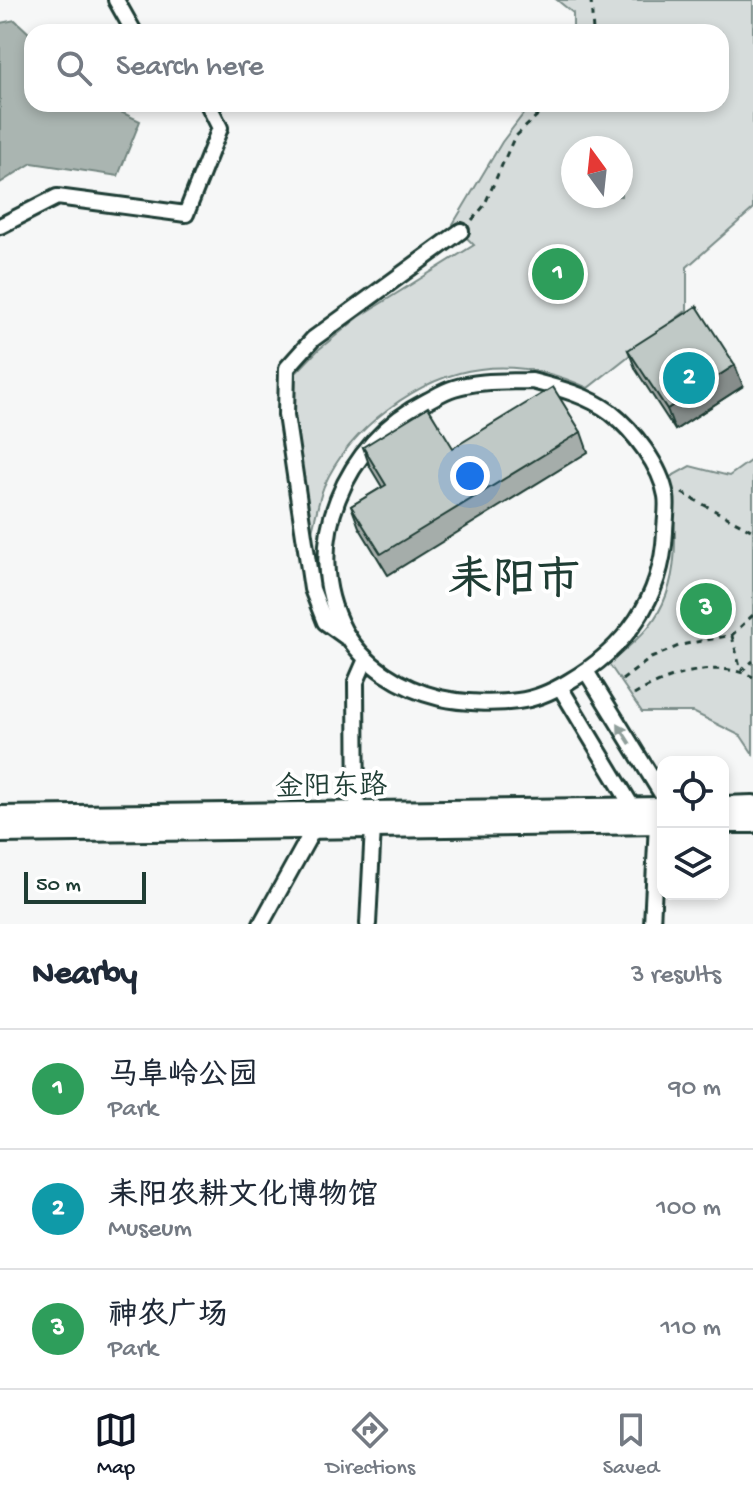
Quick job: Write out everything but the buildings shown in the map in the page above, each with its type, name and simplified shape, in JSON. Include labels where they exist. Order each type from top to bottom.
[{"type":"main road","points":[[729,807],[753,806]]},
{"type":"main road","name":"金阳东路","points":[[0,832],[314,828],[362,822],[633,808],[657,817]]},
{"type":"main road","name":"金阳东路","points":[[0,817],[362,822],[657,818]]},
{"type":"main road","points":[[729,822],[753,822]]},
{"type":"street","points":[[116,0],[130,24]]},
{"type":"street","points":[[0,226],[57,197],[186,214],[220,128],[212,112]]},
{"type":"street","points":[[349,640],[330,596],[327,563],[330,526],[337,496],[353,466],[371,442],[394,420],[452,388],[485,382],[532,381],[562,389],[609,411],[627,428],[652,462],[666,496],[664,545],[653,592],[628,633],[606,657],[560,687],[518,701],[455,701],[421,694],[390,677],[325,622],[312,589],[286,415],[287,368],[313,339],[461,231]]},
{"type":"street","points":[[366,659],[356,682],[368,924]]},
{"type":"street","points":[[586,671],[657,786]]},
{"type":"street","points":[[560,687],[633,808]]},
{"type":"street","points":[[261,924],[314,828]]},
{"type":"street","points":[[652,924],[660,828]]},
{"type":"path","points":[[591,0],[592,24]]},
{"type":"path","points":[[461,231],[484,206],[514,138],[541,112]]},
{"type":"path","points":[[662,484],[753,531]]},
{"type":"path","points":[[622,680],[651,658],[681,645],[732,635],[753,615]]},
{"type":"path","points":[[732,635],[741,671]]},
{"type":"path","points":[[741,671],[753,661]]},
{"type":"path","points":[[634,695],[656,681],[690,672],[727,669],[753,677]]},
{"type":"shaded area","points":[[557,0],[753,0],[753,209],[687,267],[687,310],[588,388],[536,371],[494,368],[457,374],[410,394],[368,426],[335,465],[324,486],[311,534],[290,392],[295,374],[318,350],[359,317],[474,245],[453,224],[502,142],[525,112],[729,112],[729,24],[573,24],[573,13]]},
{"type":"shaded area","points":[[15,20],[24,28],[24,112],[121,112],[140,121],[118,176],[32,163],[0,183],[0,23]]},
{"type":"shaded area","points":[[753,459],[753,754],[741,736],[693,712],[642,712],[609,664],[649,626],[667,592],[672,574],[675,535],[670,477],[690,466],[729,476]]},
{"type":"place","name":"马阜岭公园","points":[[558,274]]},
{"type":"place","name":"耒阳农耕文化博物馆","points":[[689,378]]},
{"type":"place","name":"神农广场","points":[[706,609]]},
{"type":"district","name":"耒阳市","points":[[514,577]]}]
